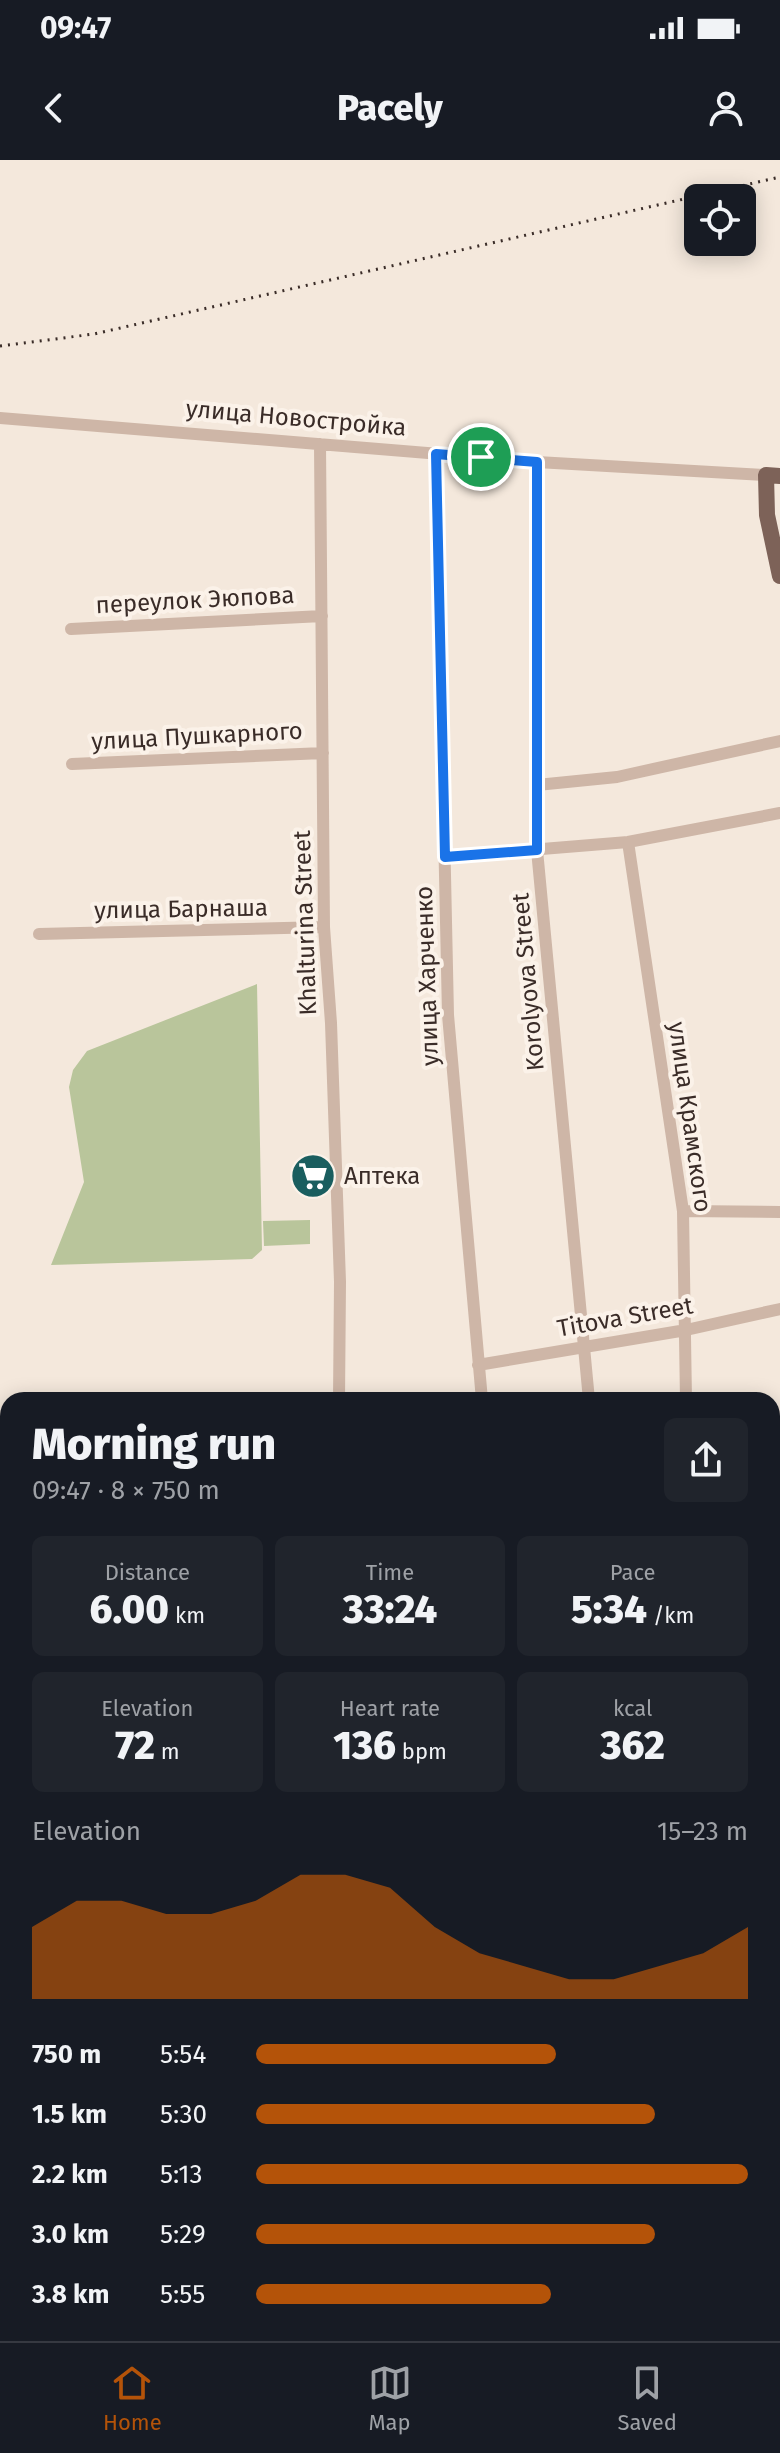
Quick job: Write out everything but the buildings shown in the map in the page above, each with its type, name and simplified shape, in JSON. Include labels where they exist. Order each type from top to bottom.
[{"type":"main road","points":[[773,475],[767,515],[780,576]]},
{"type":"street","name":"улица Новостройка","points":[[0,418],[537,462],[773,475]]},
{"type":"street","name":"Khalturina Street","points":[[320,444],[324,927],[331,1023],[340,1282],[339,1392]]},
{"type":"street","name":"улица Харченко","points":[[436,454],[448,1015],[481,1392]]},
{"type":"street","name":"Korolyova Street","points":[[537,462],[537,850],[588,1392]]},
{"type":"street","name":"переулок Эюпова","points":[[71,629],[322,616]]},
{"type":"street","points":[[537,785],[617,777],[780,741]]},
{"type":"street","name":"улица Пушкарного","points":[[72,764],[323,753]]},
{"type":"street","points":[[445,857],[628,842],[780,813]]},
{"type":"street","name":"улица Крамского","points":[[628,842],[683,1211],[686,1392]]},
{"type":"street","name":"улица Барнаша","points":[[39,934],[324,927]]},
{"type":"street","points":[[683,1211],[780,1212]]},
{"type":"street","name":"Titova Street","points":[[478,1365],[686,1330],[780,1309]]},
{"type":"green space","points":[[257,984],[262,1250],[252,1259],[51,1265],[84,1182],[69,1087],[73,1070],[87,1051]]},
{"type":"green space","points":[[310,1220],[310,1244],[264,1246],[263,1221]]},
{"type":"railway","points":[[0,346],[94,334],[780,177]]},
{"type":"place","name":"Аптека","points":[[313,1176]]},
{"type":"route","points":[[436,454],[481,457],[537,462],[537,850],[445,857],[436,454]]}]
